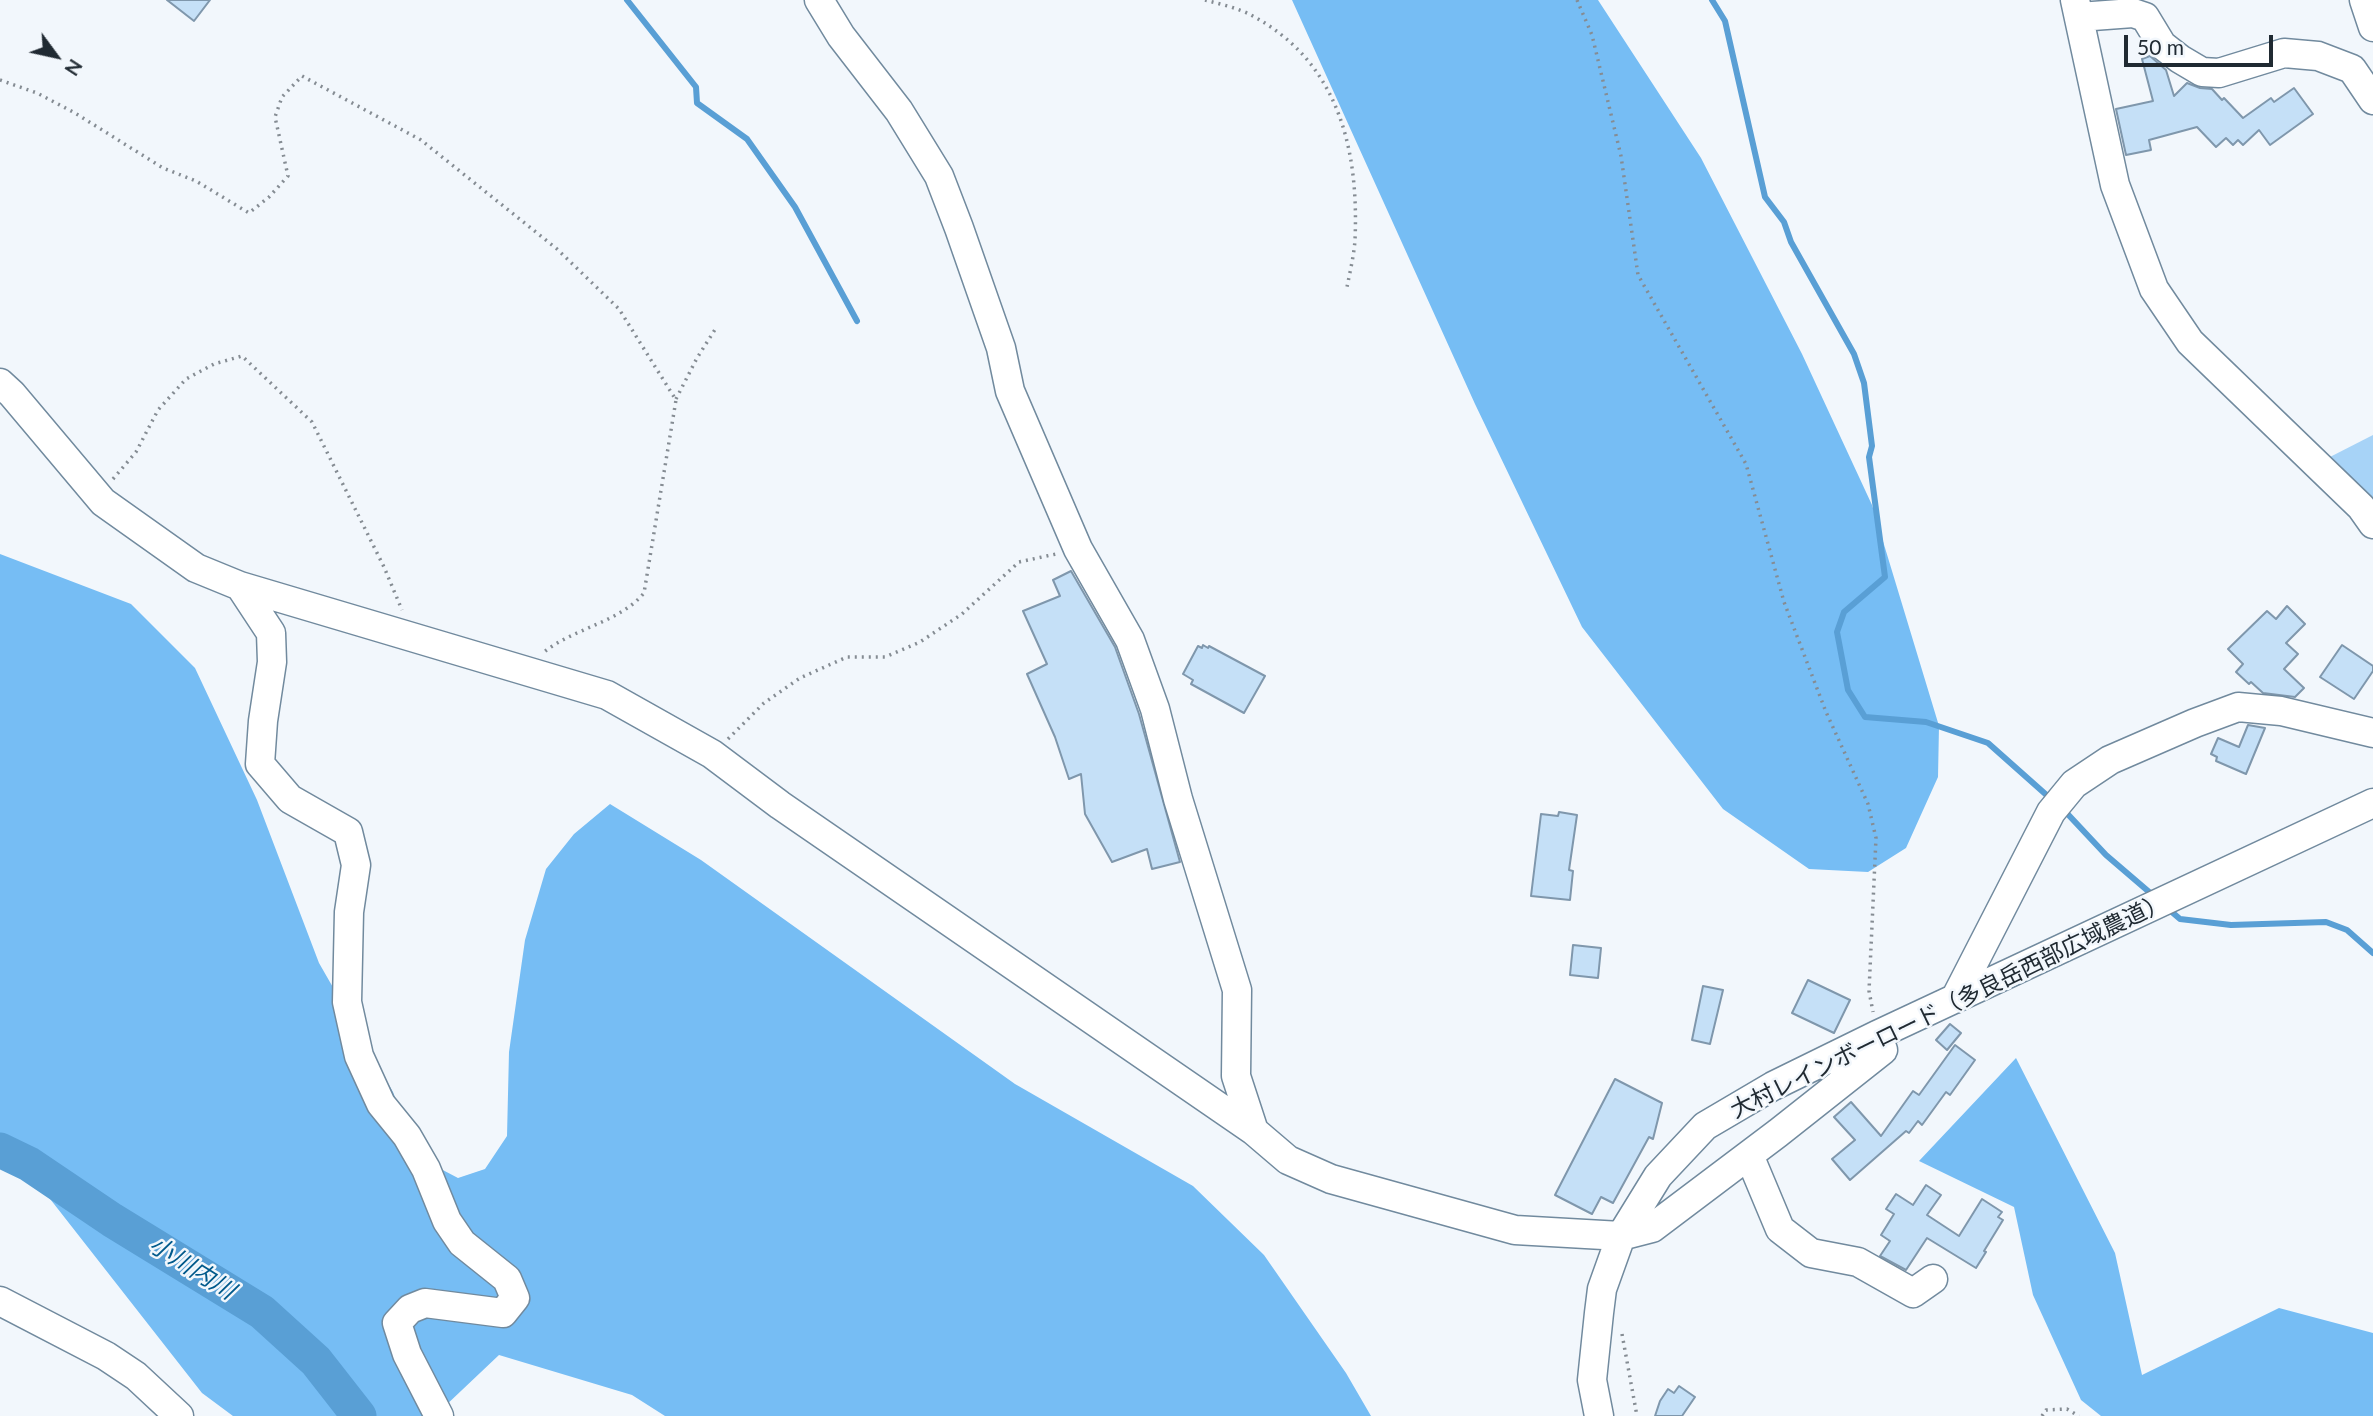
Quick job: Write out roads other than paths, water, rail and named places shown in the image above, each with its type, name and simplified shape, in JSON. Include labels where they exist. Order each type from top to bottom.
[{"type":"street","points":[[819,0],[841,36],[899,111],[939,176],[1001,348],[1010,391],[1078,549],[1130,640],[1155,709],[1178,799],[1237,990],[1236,1076],[1254,1131]]},
{"type":"street","points":[[2364,0],[2373,27]]},
{"type":"street","points":[[2373,100],[2352,68],[2318,56],[2304,53],[2284,54],[2219,73],[2202,72],[2162,45],[2146,17],[2133,13],[2077,8],[2115,185],[2154,289],[2190,342],[2361,507],[2373,524]]},
{"type":"street","points":[[0,383],[99,496],[196,569],[240,586],[607,695],[712,754],[780,805],[1254,1131],[1288,1160],[1331,1179],[1515,1230],[1620,1236],[1652,1228],[1883,1049],[1877,1035]]},
{"type":"street","points":[[240,586],[271,633],[272,662],[260,764],[290,799],[348,832],[356,865],[349,912],[347,1002],[359,1056],[381,1104],[407,1136],[426,1168],[447,1221],[462,1243],[507,1279],[515,1298],[503,1314],[425,1303],[410,1309],[397,1323],[407,1354],[439,1416]]},
{"type":"street","points":[[1955,999],[2051,812],[2074,785],[2110,760],[2238,707],[2280,711],[2373,733]]},
{"type":"street","name":"大村レインボーロード（多良岳西部広域農道）","points":[[1599,1416],[1592,1380],[1599,1312],[1602,1289],[1620,1236],[1658,1176],[1705,1126],[1773,1086],[1877,1035],[2373,803]]},
{"type":"street","points":[[1749,1155],[1780,1229],[1811,1253],[1858,1262],[1913,1293],[1933,1279]]},
{"type":"street","points":[[0,1301],[106,1356],[136,1376],[179,1416]]},
{"type":"waterway","points":[[627,0],[696,87],[697,103],[747,139],[795,207],[857,321]]},
{"type":"waterway","points":[[1712,0],[1725,21],[1765,197],[1784,222],[1791,242],[1854,354],[1864,383],[1872,446],[1869,457],[1885,577],[1844,612],[1837,632],[1848,690],[1865,717],[1926,722],[1988,743],[2051,799]]},
{"type":"waterway","points":[[2062,808],[2106,855],[2155,897]]},
{"type":"waterway","points":[[2166,907],[2180,919],[2231,925],[2326,922],[2347,930],[2373,953]]},
{"type":"waterway","name":"小川内川","points":[[0,1150],[29,1164],[112,1220],[262,1312],[316,1361],[359,1416]]}]
